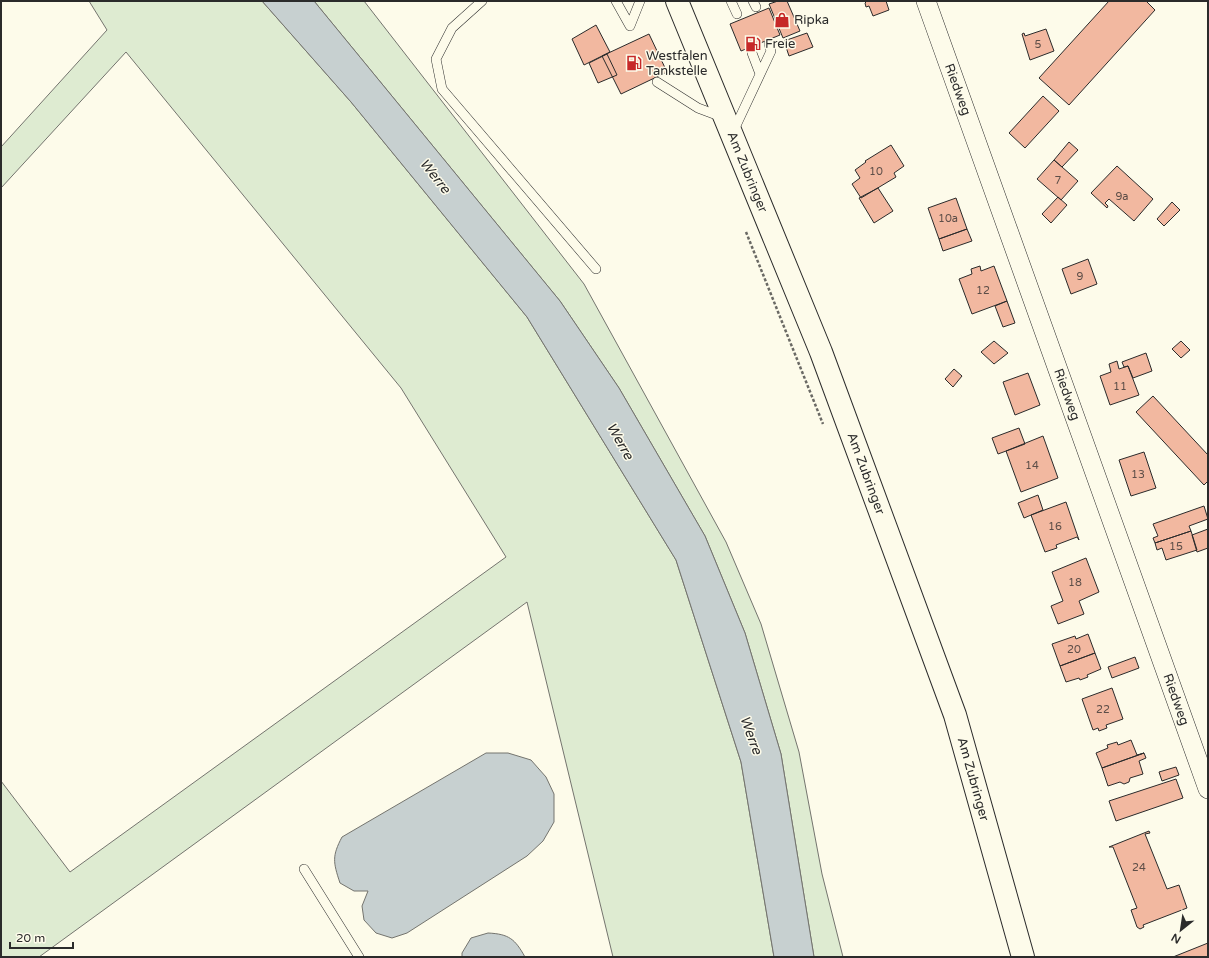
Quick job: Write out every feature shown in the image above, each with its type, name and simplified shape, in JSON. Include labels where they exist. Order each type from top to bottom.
[{"type":"main road","name":"Am Zubringer","points":[[676,1],[821,352],[955,714],[1023,957]]},
{"type":"street","name":"Riedweg","points":[[926,1],[1208,788]]},
{"type":"lane","points":[[482,1],[452,28],[436,59],[442,89],[596,269]]},
{"type":"lane","points":[[616,1],[630,26],[640,1]]},
{"type":"lane","points":[[731,1],[737,14]]},
{"type":"lane","points":[[656,82],[728,126],[760,74],[771,51],[769,44]]},
{"type":"lane","points":[[752,54],[760,74]]},
{"type":"lane","points":[[304,869],[359,957]]},
{"type":"path","points":[[744,226],[823,426]]},
{"type":"green space","points":[[89,1],[262,1],[351,102],[527,317],[676,560],[741,762],[774,957],[613,957],[527,602],[39,957],[1,957],[1,781],[70,872],[506,557],[401,388],[126,52],[1,188],[1,147],[107,30]]},
{"type":"green space","points":[[314,1],[364,1],[584,284],[726,542],[761,624],[799,752],[822,874],[843,957],[814,957],[781,754],[745,633],[705,536],[619,388],[560,301]]},
{"type":"water","name":"Werre","points":[[262,1],[314,1],[560,301],[619,388],[705,536],[745,633],[781,754],[814,957],[774,957],[741,762],[676,560],[527,317],[351,102]]},
{"type":"water","points":[[486,753],[508,753],[531,760],[546,777],[554,794],[554,822],[543,841],[527,856],[407,933],[392,938],[376,933],[364,920],[362,906],[368,891],[354,891],[340,883],[336,870],[335,854],[342,837]]},
{"type":"water","points":[[488,933],[506,936],[511,939],[518,946],[525,957],[462,957],[462,953],[471,938]]},
{"type":"building","points":[[778,1],[787,1],[800,31],[783,38],[769,4]]},
{"type":"building","points":[[867,1],[886,1],[889,10],[873,16],[869,6],[866,7],[865,3]]},
{"type":"building","points":[[1109,1],[1146,1],[1155,10],[1069,105],[1039,78]]},
{"type":"building","points":[[769,8],[780,35],[741,51],[730,24]]},
{"type":"building","points":[[596,25],[610,52],[584,65],[572,39]]},
{"type":"building","points":[[1046,29],[1054,51],[1030,60],[1022,34],[1024,33],[1025,36]]},
{"type":"building","points":[[807,33],[813,47],[789,56],[784,41]]},
{"type":"building","points":[[649,34],[667,72],[621,94],[602,56]]},
{"type":"building","points":[[607,54],[617,75],[598,83],[589,63]]},
{"type":"building","points":[[1043,96],[1059,111],[1025,148],[1009,133]]},
{"type":"building","points":[[1069,142],[1078,150],[1062,167],[1054,160]]},
{"type":"building","points":[[891,145],[904,166],[894,173],[896,177],[861,198],[852,184],[860,178],[855,170],[866,162],[865,161]]},
{"type":"building","points":[[1054,160],[1078,181],[1061,200],[1037,179]]},
{"type":"building","points":[[1117,166],[1153,199],[1134,221],[1109,199],[1105,203],[1108,206],[1107,208],[1091,193]]},
{"type":"building","points":[[878,188],[893,211],[874,223],[859,198]]},
{"type":"building","points":[[1058,197],[1067,205],[1051,223],[1042,214]]},
{"type":"building","points":[[956,198],[967,229],[939,239],[928,208]]},
{"type":"building","points":[[1172,202],[1180,210],[1164,226],[1157,219]]},
{"type":"building","points":[[967,229],[972,241],[943,251],[939,239]]},
{"type":"building","points":[[1088,259],[1097,284],[1071,294],[1062,269]]},
{"type":"building","points":[[980,266],[981,271],[994,266],[1007,301],[972,314],[959,279],[972,274],[971,269]]},
{"type":"building","points":[[1007,301],[1015,323],[1003,327],[995,306]]},
{"type":"building","points":[[994,341],[1008,353],[994,364],[981,352]]},
{"type":"building","points":[[1181,341],[1190,350],[1181,358],[1172,349]]},
{"type":"building","points":[[1146,353],[1152,371],[1133,378],[1128,366],[1124,367],[1122,362]]},
{"type":"building","points":[[1117,361],[1119,369],[1128,366],[1139,395],[1110,405],[1100,376],[1111,372],[1109,364]]},
{"type":"building","points":[[954,369],[962,376],[953,387],[945,379]]},
{"type":"building","points":[[1028,373],[1040,405],[1015,415],[1003,382]]},
{"type":"building","points":[[1153,396],[1208,455],[1208,481],[1204,485],[1136,412]]},
{"type":"building","points":[[1019,428],[1025,444],[998,454],[992,438]]},
{"type":"building","points":[[1043,436],[1058,478],[1021,492],[1006,451]]},
{"type":"building","points":[[1144,452],[1156,488],[1131,496],[1119,460]]},
{"type":"building","points":[[1038,495],[1043,510],[1024,518],[1018,503]]},
{"type":"building","points":[[1066,502],[1079,540],[1077,537],[1056,545],[1057,548],[1045,552],[1031,515]]},
{"type":"building","points":[[1204,506],[1208,519],[1189,526],[1191,531],[1155,543],[1153,538],[1158,536],[1153,524]]},
{"type":"building","points":[[1208,529],[1208,548],[1197,552],[1192,535]]},
{"type":"building","points":[[1191,531],[1197,550],[1166,560],[1162,548],[1157,550],[1155,543]]},
{"type":"building","points":[[1086,558],[1099,592],[1079,601],[1084,614],[1058,624],[1051,606],[1063,601],[1052,572]]},
{"type":"building","points":[[1088,634],[1095,653],[1060,666],[1052,644],[1075,636],[1076,639]]},
{"type":"building","points":[[1095,653],[1101,669],[1080,680],[1079,678],[1066,682],[1060,666]]},
{"type":"building","points":[[1135,657],[1139,668],[1112,678],[1108,667]]},
{"type":"building","points":[[1112,688],[1123,719],[1106,725],[1107,728],[1099,731],[1098,728],[1093,730],[1082,699]]},
{"type":"building","points":[[1131,740],[1137,755],[1144,753],[1102,768],[1096,753],[1108,748],[1107,745],[1117,742],[1118,745]]},
{"type":"building","points":[[1144,753],[1146,758],[1139,761],[1143,774],[1130,778],[1129,782],[1124,784],[1120,782],[1108,786],[1102,768]]},
{"type":"building","points":[[1176,767],[1179,775],[1162,781],[1159,772]]},
{"type":"building","points":[[1176,779],[1183,798],[1116,821],[1109,801]]},
{"type":"building","points":[[1149,831],[1150,833],[1145,834],[1167,889],[1179,885],[1187,908],[1143,925],[1144,927],[1140,929],[1137,927],[1131,910],[1137,908],[1113,847],[1109,847]]},
{"type":"building","points":[[1208,943],[1208,957],[1173,957]]},
{"type":"place","name":"Ripka","points":[[782,20]]},
{"type":"place","name":"Freie","points":[[753,44]]},
{"type":"place","name":"Westfalen Tankstelle","points":[[634,63]]}]
